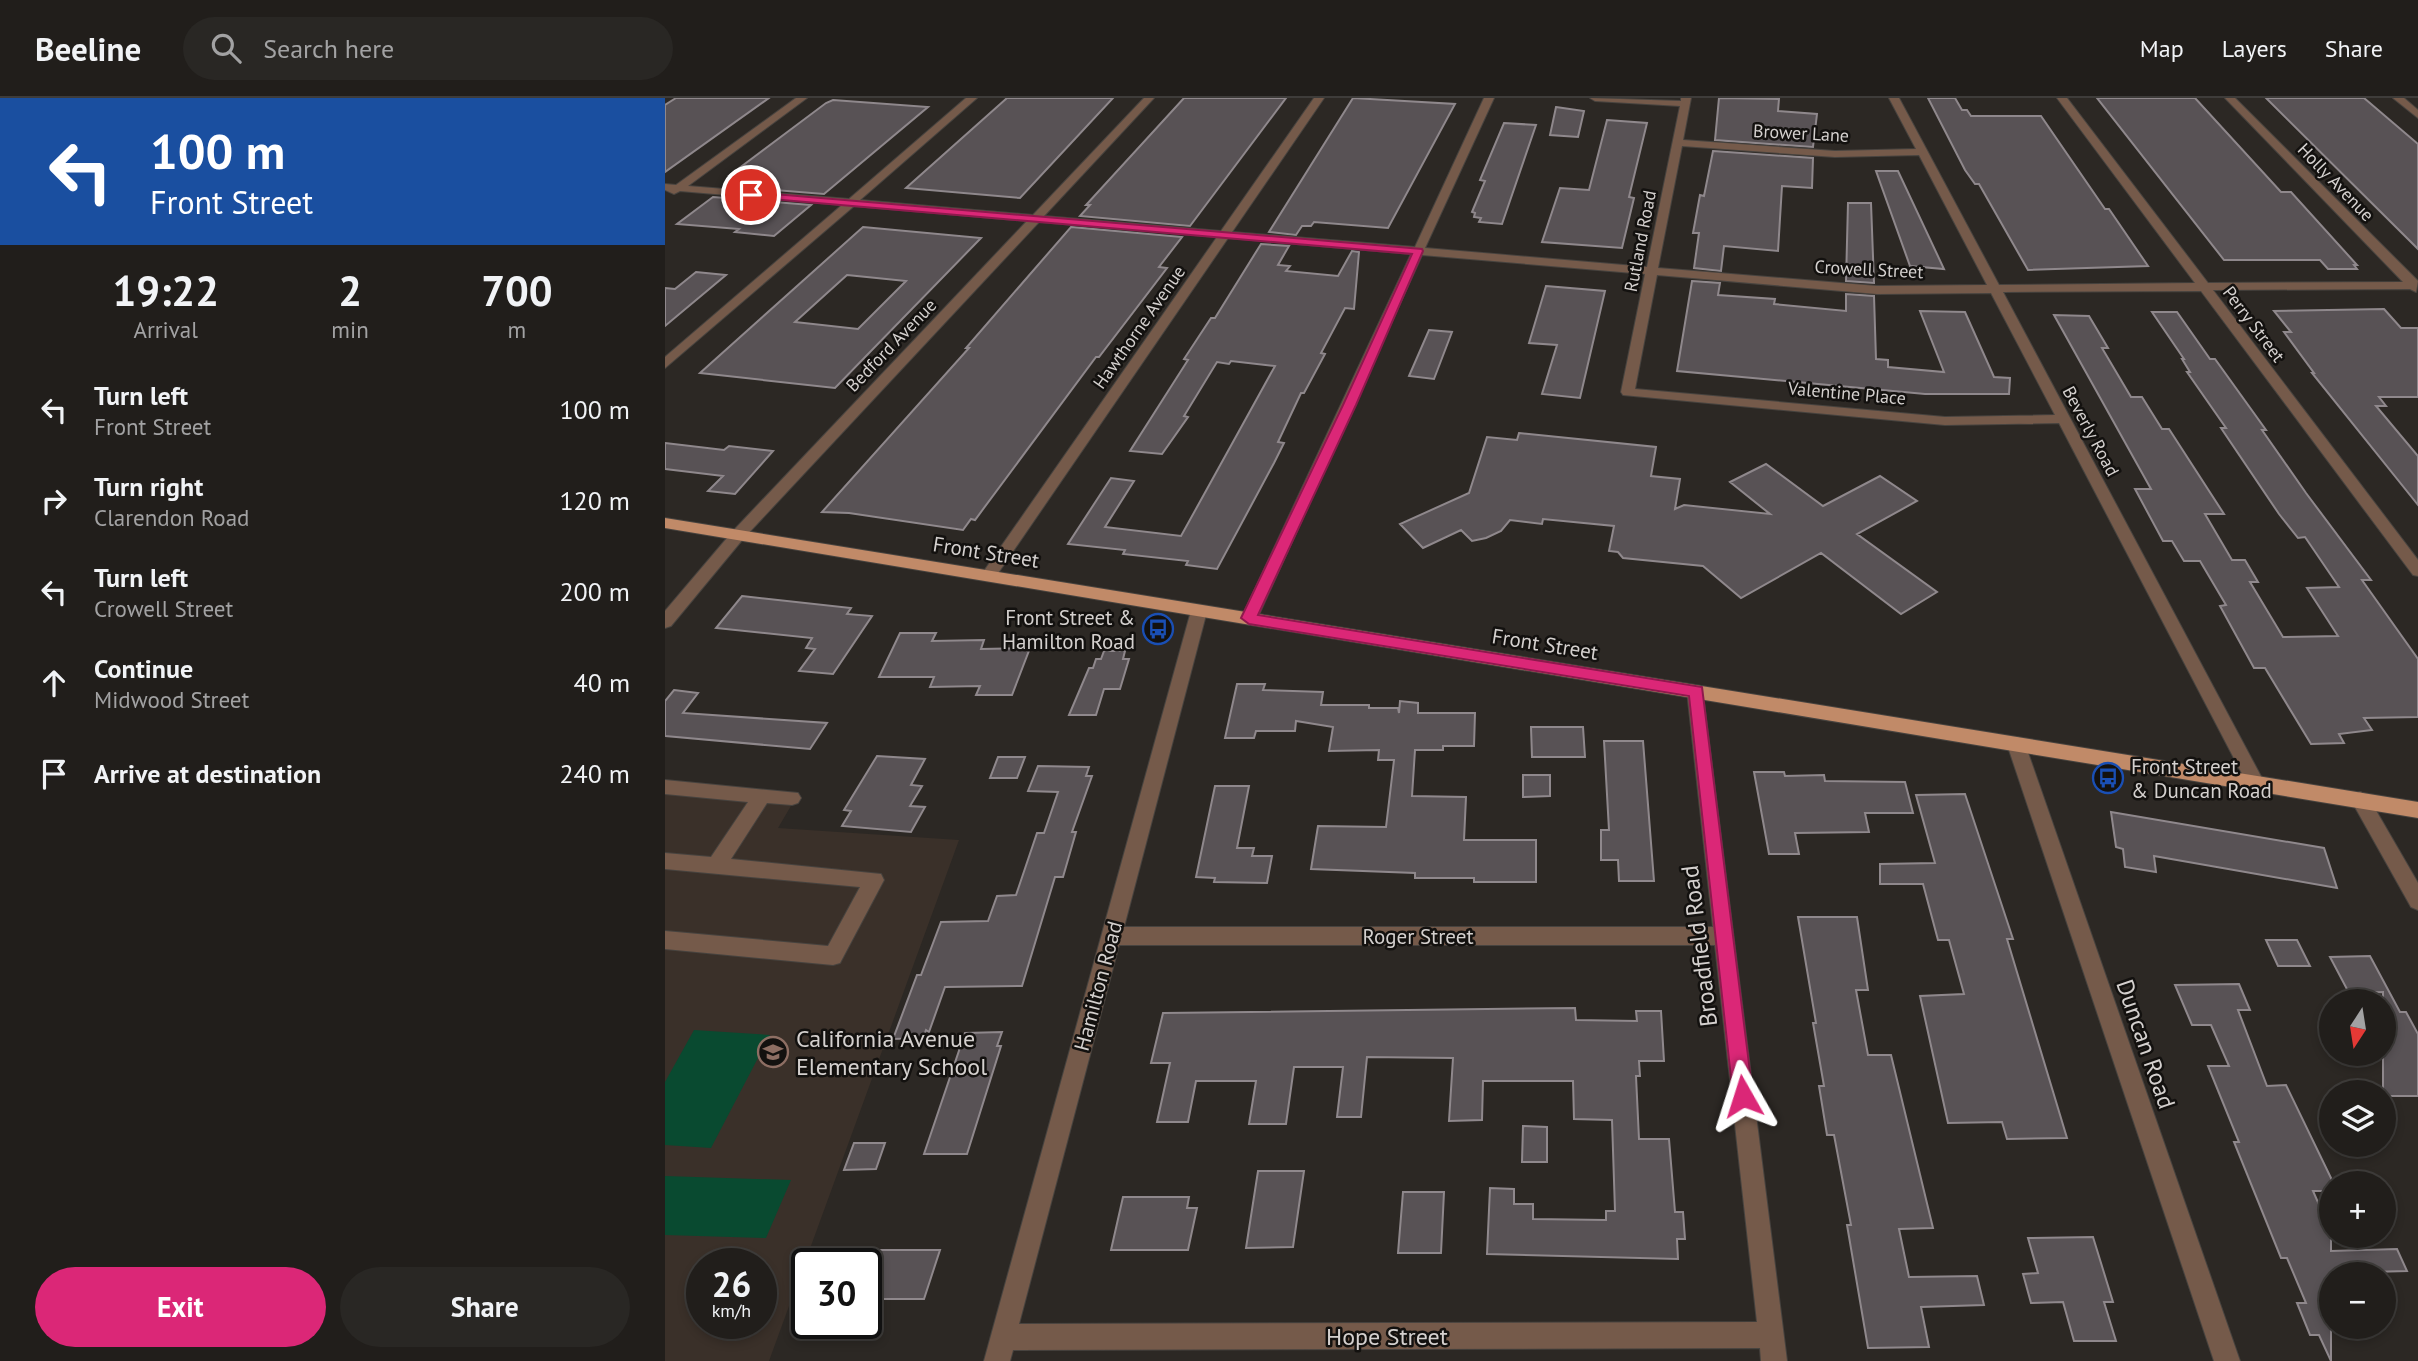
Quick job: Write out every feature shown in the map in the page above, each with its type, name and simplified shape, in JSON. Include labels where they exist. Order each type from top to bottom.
[{"type":"main road","name":"Front Street","points":[[665,523],[2418,810]]},
{"type":"street","points":[[665,197],[671,188],[802,98]]},
{"type":"street","points":[[665,364],[972,98]]},
{"type":"street","name":"Bedford Avenue","points":[[665,622],[738,535],[1149,98]]},
{"type":"street","name":"Hawthorne Avenue","points":[[989,575],[1319,98]]},
{"type":"street","points":[[1249,618],[1489,98]]},
{"type":"street","points":[[1595,98],[1685,101]]},
{"type":"street","name":"Beverly Road","points":[[1894,98],[2255,782]]},
{"type":"street","name":"Perry Street","points":[[2062,98],[2418,571]]},
{"type":"street","name":"Holly Avenue","points":[[2229,98],[2416,287]]},
{"type":"street","name":"Rutland Road","points":[[1628,392],[1685,101]]},
{"type":"street","points":[[2402,102],[2418,105]]},
{"type":"street","points":[[2402,102],[2418,115]]},
{"type":"street","name":"Brower Lane","points":[[1677,143],[1835,154],[1923,152]]},
{"type":"street","name":"Crowell Street","points":[[671,188],[1877,290],[2416,287]]},
{"type":"street","name":"Valentine Place","points":[[1628,392],[1945,421],[2063,419]]},
{"type":"street","name":"Hamilton Road","points":[[1000,1349],[1199,611]]},
{"type":"street","name":"Broadfield Road","points":[[1696,691],[1774,1361]]},
{"type":"street","name":"Duncan Road","points":[[2016,744],[2227,1361]]},
{"type":"street","points":[[665,787],[792,798]]},
{"type":"street","points":[[716,866],[762,795]]},
{"type":"street","points":[[2361,800],[2418,901]]},
{"type":"street","points":[[665,861],[874,880],[833,956],[665,940]]},
{"type":"street","name":"Roger Street","points":[[1112,936],[1724,936]]},
{"type":"street","name":"Hope Street","points":[[1000,1349],[1770,1335]]},
{"type":"shaded area","name":"California Avenue Elementary School","points":[[665,787],[795,799],[778,828],[959,840],[810,1248],[791,1248],[791,1301],[769,1361],[665,1361]]},
{"type":"green space","points":[[694,1030],[770,1035],[711,1148],[665,1145],[665,1082]]},
{"type":"green space","points":[[665,1176],[791,1180],[766,1238],[665,1235]]},
{"type":"building","points":[[676,98],[769,98],[665,172],[665,105]]},
{"type":"building","points":[[1007,98],[1113,98],[1020,198],[906,188]]},
{"type":"building","points":[[1184,98],[1286,98],[1190,226],[1080,216],[1090,205],[1086,205]]},
{"type":"building","points":[[1353,98],[1455,104],[1388,228],[1314,222],[1311,226],[1302,226],[1296,235],[1269,232]]},
{"type":"building","points":[[1719,98],[1779,99],[1778,111],[1817,114],[1813,147],[1715,140]]},
{"type":"building","points":[[1928,98],[1955,98],[1962,110],[1967,110],[1971,116],[2041,116],[2148,266],[2028,270],[1979,184],[1975,184],[1965,170]]},
{"type":"building","points":[[2097,98],[2195,98],[2281,192],[2291,192],[2357,265],[2354,265],[2357,269],[2328,269],[2320,260],[2224,260]]},
{"type":"building","points":[[2266,98],[2364,98],[2418,144],[2418,249]]},
{"type":"building","points":[[833,100],[928,107],[824,194],[727,186],[741,175],[730,175]]},
{"type":"building","points":[[1556,107],[1584,111],[1578,137],[1550,135]]},
{"type":"building","points":[[1607,120],[1647,123],[1629,197],[1634,198],[1622,248],[1542,242],[1560,188],[1589,190]]},
{"type":"building","points":[[1504,123],[1536,125],[1502,224],[1479,222],[1481,218],[1474,217],[1475,213],[1472,212],[1485,181],[1480,180]]},
{"type":"building","points":[[1713,151],[1813,158],[1812,188],[1782,186],[1778,251],[1724,246],[1721,271],[1694,268],[1699,233],[1693,233],[1700,195],[1704,196]]},
{"type":"building","points":[[1876,171],[1898,171],[1944,269],[1910,266]]},
{"type":"building","points":[[713,197],[811,205],[774,236],[735,232],[739,229],[677,224]]},
{"type":"building","points":[[1848,203],[1871,203],[1874,283],[1846,281]]},
{"type":"building","points":[[863,227],[981,238],[835,388],[700,373]],"holes":[[[847,275],[906,281],[858,329],[795,322]]]},
{"type":"building","points":[[1071,227],[1182,237],[1159,267],[1167,268],[1099,357],[1096,357],[975,520],[971,519],[963,530],[849,513],[822,512],[969,348],[966,348]]},
{"type":"building","points":[[1261,244],[1289,246],[1278,265],[1290,266],[1286,271],[1338,276],[1352,251],[1359,252],[1354,309],[1345,308],[1321,353],[1325,354],[1304,393],[1301,393],[1278,442],[1284,443],[1217,569],[1186,565],[1188,561],[1123,554],[1125,550],[1068,544],[1111,478],[1134,481],[1105,527],[1181,536],[1275,366],[1217,362],[1184,416],[1188,417],[1162,454],[1130,451],[1188,360],[1184,359],[1211,318],[1215,318]]},
{"type":"building","points":[[696,272],[726,275],[665,326],[665,288],[675,289]]},
{"type":"building","points":[[1692,281],[1720,283],[1718,295],[1775,299],[1774,304],[1846,311],[1846,294],[1874,296],[1876,359],[1888,360],[1888,367],[1944,372],[1920,311],[1965,312],[1994,377],[2010,378],[2009,394],[1925,394],[1677,371]]},
{"type":"building","points":[[1546,286],[1605,291],[1580,398],[1542,394],[1557,345],[1529,343]]},
{"type":"building","points":[[2384,309],[2401,328],[2418,328],[2418,397],[2379,397],[2386,406],[2376,406],[2418,456],[2418,505],[2312,373],[2284,332],[2291,332],[2274,311]]},
{"type":"building","points":[[2152,312],[2177,312],[2210,359],[2215,359],[2266,430],[2262,430],[2306,493],[2371,580],[2362,580],[2418,659],[2418,717],[2364,718],[2372,730],[2339,734],[2344,743],[2311,744],[2265,668],[2254,668],[2220,606],[2226,605],[2200,561],[2184,561],[2172,541],[2163,541],[2135,489],[2151,489],[2054,315],[2089,316],[2108,348],[2102,348],[2131,397],[2142,397],[2162,429],[2169,429],[2224,514],[2205,514],[2232,560],[2245,560],[2258,582],[2250,582],[2283,637],[2338,636],[2307,588],[2339,587],[2305,537],[2298,538],[2279,514],[2221,428],[2226,428],[2187,372],[2190,372],[2184,359]]},
{"type":"building","points":[[1429,330],[1452,332],[1434,379],[1409,376]]},
{"type":"building","points":[[1519,433],[1656,447],[1651,476],[1680,479],[1675,509],[1684,505],[1770,514],[1730,482],[1766,464],[1823,506],[1880,476],[1917,501],[1857,534],[1937,592],[1901,614],[1821,553],[1741,598],[1703,566],[1623,558],[1618,552],[1609,551],[1614,526],[1543,519],[1542,524],[1510,520],[1501,531],[1486,538],[1472,541],[1461,530],[1423,548],[1400,524],[1469,493],[1487,437],[1517,440]]},
{"type":"building","points":[[665,443],[724,450],[729,446],[773,451],[735,494],[708,491],[723,476],[665,469]]},
{"type":"building","points":[[742,596],[851,608],[847,614],[872,616],[833,674],[799,671],[815,649],[806,648],[812,638],[716,628]]},
{"type":"building","points":[[900,633],[936,633],[932,641],[984,640],[981,649],[1030,648],[1012,695],[976,695],[980,686],[930,687],[934,677],[879,677]]},
{"type":"building","points":[[1104,651],[1125,651],[1123,659],[1129,659],[1120,689],[1104,689],[1096,715],[1069,715],[1089,668],[1093,668],[1096,659],[1101,659]]},
{"type":"building","points":[[1237,684],[1265,684],[1263,690],[1323,692],[1321,705],[1369,705],[1369,708],[1398,708],[1399,713],[1400,701],[1418,703],[1418,713],[1475,713],[1474,746],[1415,750],[1412,796],[1466,797],[1464,840],[1536,840],[1536,882],[1474,882],[1474,878],[1415,878],[1415,873],[1311,869],[1318,826],[1386,827],[1394,760],[1378,760],[1379,750],[1329,751],[1333,727],[1296,721],[1295,731],[1256,731],[1254,738],[1225,738]]},
{"type":"building","points":[[674,690],[698,693],[683,713],[827,723],[810,749],[665,736],[665,701]]},
{"type":"building","points":[[1531,727],[1583,727],[1585,757],[1532,757]]},
{"type":"building","points":[[1604,741],[1643,741],[1654,881],[1619,881],[1618,860],[1601,860],[1601,830],[1609,830]]},
{"type":"building","points":[[877,756],[925,759],[911,785],[922,786],[910,806],[925,807],[911,832],[842,826],[851,811],[844,810]]},
{"type":"building","points":[[998,757],[1025,757],[1017,778],[990,778]]},
{"type":"building","points":[[1038,766],[1089,767],[1086,776],[1092,776],[1072,832],[1076,832],[1063,877],[1055,877],[1022,986],[945,987],[929,1032],[926,1030],[923,1038],[893,1039],[941,922],[988,921],[997,896],[1016,895],[1037,833],[1044,833],[1058,792],[1028,791]]},
{"type":"building","points":[[1754,772],[1784,772],[1785,776],[1824,775],[1825,781],[1905,782],[1913,813],[1865,813],[1869,832],[1795,833],[1799,854],[1769,854]]},
{"type":"building","points":[[1523,775],[1550,775],[1550,796],[1523,797]]},
{"type":"building","points":[[1215,786],[1249,786],[1237,848],[1254,848],[1252,856],[1272,856],[1267,883],[1214,882],[1215,878],[1196,877]]},
{"type":"building","points":[[1965,794],[2013,939],[2007,939],[2067,1138],[2007,1139],[2002,1122],[1948,1123],[1920,996],[1964,994],[1949,940],[1938,940],[1923,884],[1880,884],[1880,864],[1935,863],[1916,795]]},
{"type":"building","points":[[2111,812],[2324,848],[2337,888],[2154,856],[2156,872],[2125,867],[2123,849],[2116,847]]},
{"type":"building","points":[[1798,917],[1857,917],[1868,990],[1856,990],[1868,1055],[1891,1055],[1933,1228],[1899,1229],[1909,1277],[1977,1276],[1984,1305],[1921,1307],[1929,1347],[1868,1348],[1847,1225],[1851,1225],[1834,1135],[1827,1135],[1819,1086],[1824,1086]]},
{"type":"building","points":[[2266,940],[2297,940],[2310,966],[2278,966]]},
{"type":"building","points":[[2370,956],[2388,989],[2347,989],[2330,957]]},
{"type":"building","points":[[2239,984],[2250,1010],[2238,1010],[2267,1086],[2286,1085],[2328,1171],[2319,1171],[2319,1191],[2313,1191],[2319,1205],[2319,1248],[2331,1248],[2331,1251],[2397,1249],[2407,1271],[2396,1271],[2396,1262],[2319,1262],[2319,1335],[2310,1335],[2297,1303],[2306,1303],[2287,1258],[2281,1258],[2234,1142],[2239,1142],[2208,1066],[2229,1066],[2211,1025],[2192,1025],[2175,985]]},
{"type":"building","points":[[2396,1005],[2400,1012],[2406,1012],[2418,1034],[2418,1096],[2396,1096],[2396,1080],[2383,1080],[2383,1066],[2396,1066]]},
{"type":"building","points":[[1575,1008],[1576,1020],[1637,1021],[1636,1011],[1661,1011],[1664,1061],[1639,1061],[1640,1076],[1636,1076],[1639,1139],[1669,1139],[1675,1212],[1683,1212],[1685,1239],[1677,1239],[1678,1259],[1487,1254],[1490,1188],[1514,1189],[1514,1204],[1533,1204],[1533,1219],[1606,1220],[1606,1211],[1615,1211],[1612,1120],[1574,1119],[1573,1081],[1483,1081],[1482,1120],[1449,1121],[1453,1058],[1367,1057],[1361,1117],[1337,1117],[1343,1067],[1294,1067],[1286,1124],[1249,1124],[1256,1081],[1196,1081],[1188,1122],[1157,1122],[1170,1063],[1151,1063],[1163,1013]]},
{"type":"building","points":[[1002,1032],[997,1046],[1001,1046],[967,1154],[924,1154],[965,1033]]},
{"type":"building","points":[[1523,1126],[1547,1127],[1547,1162],[1522,1162]]},
{"type":"building","points":[[854,1143],[885,1143],[876,1169],[844,1170]]},
{"type":"building","points":[[1258,1171],[1304,1171],[1293,1247],[1246,1248]]},
{"type":"building","points":[[1403,1192],[1444,1192],[1441,1253],[1398,1253]]},
{"type":"building","points":[[1123,1197],[1189,1197],[1187,1208],[1197,1208],[1188,1250],[1111,1250]]},
{"type":"building","points":[[2093,1237],[2113,1302],[2104,1302],[2116,1341],[2074,1341],[2063,1302],[2031,1303],[2023,1274],[2038,1273],[2028,1238]]},
{"type":"building","points":[[882,1250],[940,1250],[924,1299],[882,1299]]},
{"type":"building","points":[[2321,1339],[2331,1339],[2331,1361]]},
{"type":"place","name":"Front Street & Hamilton Road","points":[[1158,629]]},
{"type":"place","name":"Front Street & Duncan Road","points":[[2108,778]]},
{"type":"place","name":"California Avenue Elementary School","points":[[773,1052]]},
{"type":"route","points":[[751,195],[1418,251],[1249,618],[1696,691],[1743,1096]]}]
